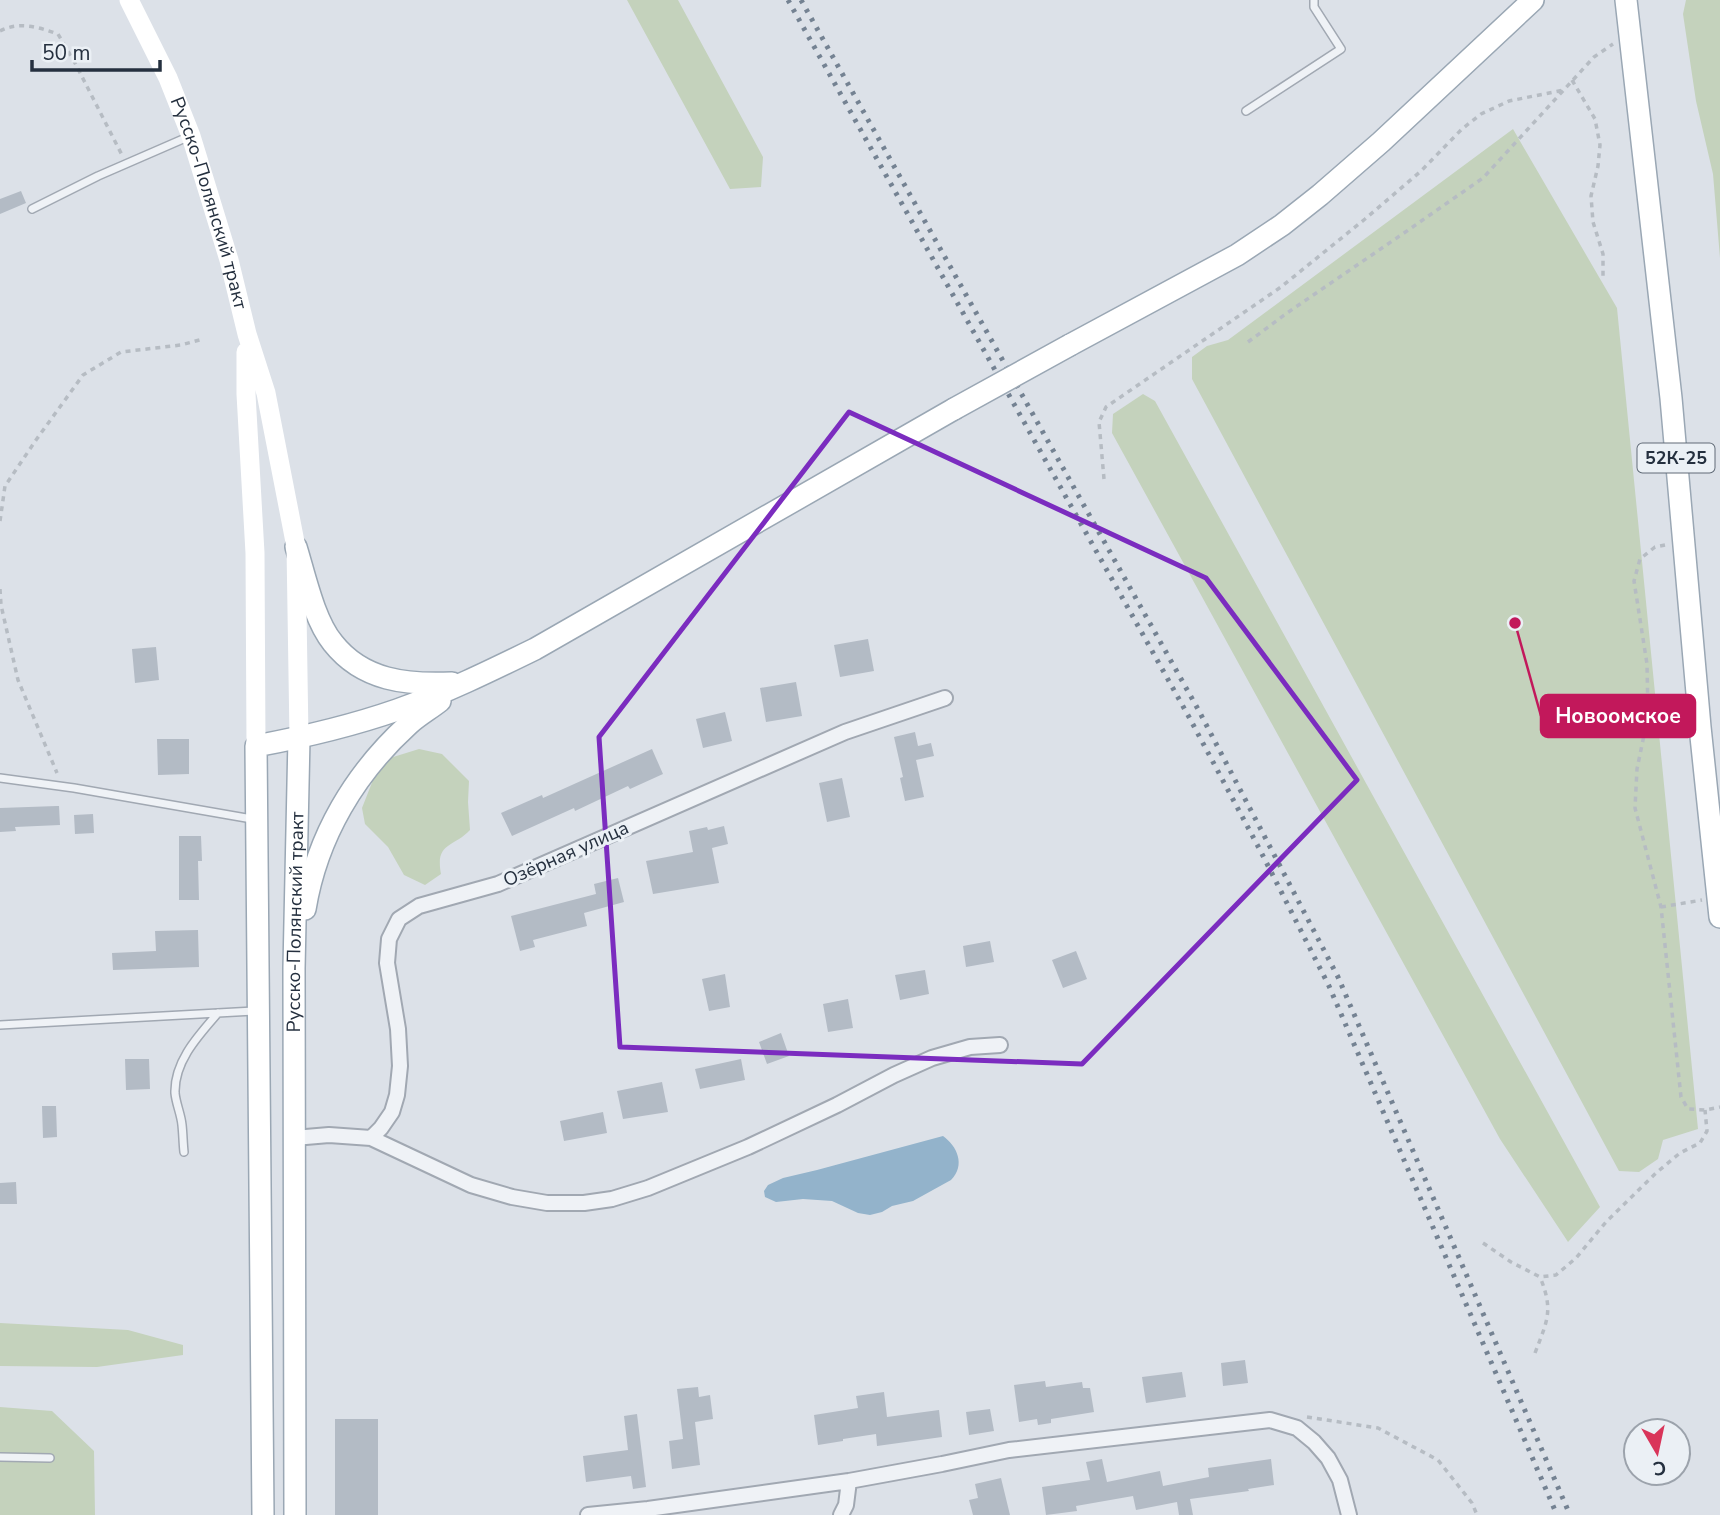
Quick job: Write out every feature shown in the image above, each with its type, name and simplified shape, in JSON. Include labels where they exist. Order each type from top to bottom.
[{"type":"main road","name":"Русско-Полянский тракт","points":[[129,0],[168,78],[191,136],[229,260],[247,334],[266,393],[296,547],[299,738],[294,1138],[295,1515]]},
{"type":"main road","points":[[256,746],[299,738],[398,710],[468,682],[535,649],[954,409],[1237,255],[1320,195],[1533,0]]},
{"type":"main road","name":"52К-25","points":[[1626,0],[1671,398],[1719,907]]},
{"type":"main road","name":"Русско-Полянский тракт","points":[[247,334],[246,394],[255,553],[263,1515]]},
{"type":"main road","points":[[296,547],[316,613],[332,642],[351,660],[380,677],[409,683],[468,682]]},
{"type":"main road","points":[[295,968],[317,858],[330,827],[349,794],[369,765],[411,722],[468,682]]},
{"type":"street","name":"Озёрная улица","points":[[371,1138],[382,1128],[392,1112],[397,1095],[400,1066],[398,1029],[387,963],[389,939],[399,919],[419,906],[498,884],[845,732],[946,698]]},
{"type":"street","points":[[294,1138],[329,1135],[371,1138],[471,1185],[512,1197],[547,1203],[584,1203],[612,1199],[648,1188],[748,1147],[932,1058],[970,1047],[1000,1045]]},
{"type":"street","points":[[588,1515],[849,1481],[1009,1450],[1270,1420],[1297,1428],[1328,1458],[1340,1480],[1349,1515]]},
{"type":"street","points":[[841,1515],[846,1505],[849,1481]]},
{"type":"lane","points":[[1246,111],[1341,49],[1314,7],[1314,0]]},
{"type":"lane","points":[[32,209],[98,176],[191,136]]},
{"type":"lane","points":[[0,778],[62,786],[257,820]]},
{"type":"lane","points":[[0,1025],[258,1010]]},
{"type":"lane","points":[[184,1152],[175,1092],[178,1073],[187,1052],[218,1013]]},
{"type":"lane","points":[[0,1457],[50,1458]]},
{"type":"path","points":[[0,31],[7,27],[31,25],[58,34],[126,164]]},
{"type":"path","points":[[1248,342],[1483,178],[1594,57],[1629,33]]},
{"type":"path","points":[[1573,80],[1595,119],[1600,145],[1591,196],[1593,222],[1603,254],[1603,276]]},
{"type":"path","points":[[1104,479],[1099,422],[1106,407],[1282,287],[1375,211],[1481,114],[1509,101],[1564,90]]},
{"type":"path","points":[[0,521],[5,486],[83,375],[121,352],[181,345],[204,339]]},
{"type":"path","points":[[1684,540],[1655,547],[1640,559],[1633,581],[1647,664],[1648,716],[1637,769],[1635,808],[1661,907],[1681,1097],[1688,1109],[1720,1107]]},
{"type":"path","points":[[0,589],[1,605],[18,680],[62,786]]},
{"type":"path","points":[[1661,907],[1719,907]]},
{"type":"path","points":[[1483,1242],[1511,1262],[1540,1277],[1556,1275],[1576,1258],[1606,1222],[1656,1173],[1680,1153],[1700,1143],[1707,1131],[1704,1110]]},
{"type":"path","points":[[1535,1353],[1549,1311],[1540,1277]]},
{"type":"path","points":[[1270,1420],[1312,1416],[1378,1428],[1438,1460],[1472,1503],[1477,1515]]},
{"type":"highlighted area","points":[[849,412],[1206,578],[1357,780],[1082,1064],[620,1047],[599,737]]},
{"type":"green space","points":[[627,0],[678,0],[763,157],[761,187],[730,189]]},
{"type":"green space","points":[[1686,0],[1720,0],[1720,258],[1713,174],[1696,101],[1683,14]]},
{"type":"green space","points":[[1513,129],[1617,308],[1698,1129],[1663,1140],[1658,1159],[1639,1172],[1619,1171],[1192,379],[1192,357],[1207,346],[1228,340]]},
{"type":"green space","points":[[1143,394],[1155,401],[1600,1207],[1568,1242],[1500,1139],[1112,433],[1113,414]]},
{"type":"green space","points":[[419,749],[442,754],[469,781],[470,830],[443,851],[441,874],[425,885],[404,875],[388,847],[365,824],[362,808],[373,780],[390,758]]},
{"type":"green space","points":[[0,1323],[128,1330],[183,1345],[183,1355],[97,1367],[0,1366]]},
{"type":"green space","points":[[0,1407],[52,1411],[94,1451],[95,1515],[0,1515]]},
{"type":"water","points":[[943,1136],[956,1150],[959,1162],[956,1174],[951,1180],[913,1201],[892,1206],[882,1212],[870,1215],[858,1213],[832,1201],[803,1199],[776,1202],[765,1197],[764,1191],[768,1185],[783,1178]]},
{"type":"building","points":[[21,191],[26,203],[0,214],[0,199]]},
{"type":"building","points":[[868,639],[874,671],[840,677],[834,645]]},
{"type":"building","points":[[156,647],[159,680],[135,683],[132,649]]},
{"type":"building","points":[[796,682],[802,716],[766,722],[760,688]]},
{"type":"building","points":[[725,712],[732,741],[703,748],[696,719]]},
{"type":"building","points":[[915,732],[918,746],[931,743],[934,756],[916,760],[924,797],[905,801],[894,737]]},
{"type":"building","points":[[157,739],[189,739],[189,774],[158,775]]},
{"type":"building","points":[[652,749],[663,774],[630,789],[628,786],[575,811],[574,808],[512,836],[501,813],[542,795],[543,798]]},
{"type":"building","points":[[842,778],[850,817],[827,822],[819,783]]},
{"type":"building","points":[[59,806],[60,825],[15,827],[16,831],[0,832],[0,808]]},
{"type":"building","points":[[93,814],[94,833],[75,834],[74,815]]},
{"type":"building","points":[[724,826],[728,844],[712,848],[719,883],[653,894],[646,861],[693,852],[689,831]]},
{"type":"building","points":[[179,836],[201,836],[202,861],[198,861],[199,900],[179,900]]},
{"type":"building","points":[[618,878],[624,902],[584,913],[587,926],[533,940],[535,947],[520,951],[511,916],[596,894],[594,884]]},
{"type":"building","points":[[198,930],[199,967],[113,970],[112,953],[156,951],[155,931]]},
{"type":"building","points":[[990,941],[994,962],[966,967],[963,946]]},
{"type":"building","points":[[1076,951],[1087,979],[1063,988],[1052,960]]},
{"type":"building","points":[[925,970],[929,994],[900,1000],[895,975]]},
{"type":"building","points":[[725,974],[730,1007],[709,1011],[702,979]]},
{"type":"building","points":[[848,999],[853,1028],[828,1032],[823,1004]]},
{"type":"building","points":[[781,1033],[789,1056],[767,1064],[759,1042]]},
{"type":"building","points":[[125,1059],[149,1059],[150,1089],[126,1090]]},
{"type":"building","points":[[741,1059],[745,1080],[700,1089],[695,1069]]},
{"type":"building","points":[[662,1082],[668,1112],[623,1119],[617,1091]]},
{"type":"building","points":[[42,1106],[56,1106],[57,1137],[43,1138]]},
{"type":"building","points":[[603,1112],[607,1133],[564,1141],[560,1121]]},
{"type":"building","points":[[16,1182],[17,1204],[0,1204],[0,1183]]},
{"type":"building","points":[[1245,1360],[1248,1383],[1223,1386],[1221,1363]]},
{"type":"building","points":[[1182,1372],[1186,1397],[1146,1403],[1142,1377]]},
{"type":"building","points":[[1045,1381],[1046,1387],[1082,1382],[1083,1388],[1090,1388],[1094,1412],[1051,1419],[1051,1423],[1038,1425],[1037,1419],[1019,1422],[1014,1385]]},
{"type":"building","points":[[698,1387],[699,1397],[710,1395],[713,1419],[695,1422],[700,1465],[672,1469],[669,1441],[683,1439],[677,1389]]},
{"type":"building","points":[[884,1392],[887,1417],[939,1410],[942,1437],[877,1446],[876,1434],[818,1445],[814,1415],[858,1408],[856,1396]]},
{"type":"building","points":[[990,1409],[994,1431],[969,1435],[966,1412]]},
{"type":"building","points":[[637,1414],[646,1487],[633,1489],[631,1476],[586,1482],[583,1456],[628,1450],[624,1416]]},
{"type":"building","points":[[335,1419],[378,1419],[378,1515],[335,1515]]},
{"type":"building","points":[[1102,1459],[1107,1482],[1160,1471],[1163,1486],[1209,1477],[1208,1468],[1271,1459],[1274,1485],[1190,1499],[1193,1515],[1179,1515],[1177,1502],[1136,1510],[1133,1496],[1076,1506],[1077,1511],[1046,1515],[1042,1487],[1090,1480],[1086,1462]]},
{"type":"building","points":[[1001,1478],[1010,1515],[973,1515],[969,1500],[978,1498],[975,1484]]},
{"type":"railway","points":[[788,0],[1189,717],[1260,850],[1329,986],[1557,1515]]},
{"type":"railway","points":[[801,0],[1199,711],[1338,977],[1570,1515]]},
{"type":"place","name":"Новоомское","points":[[1515,623]]}]
